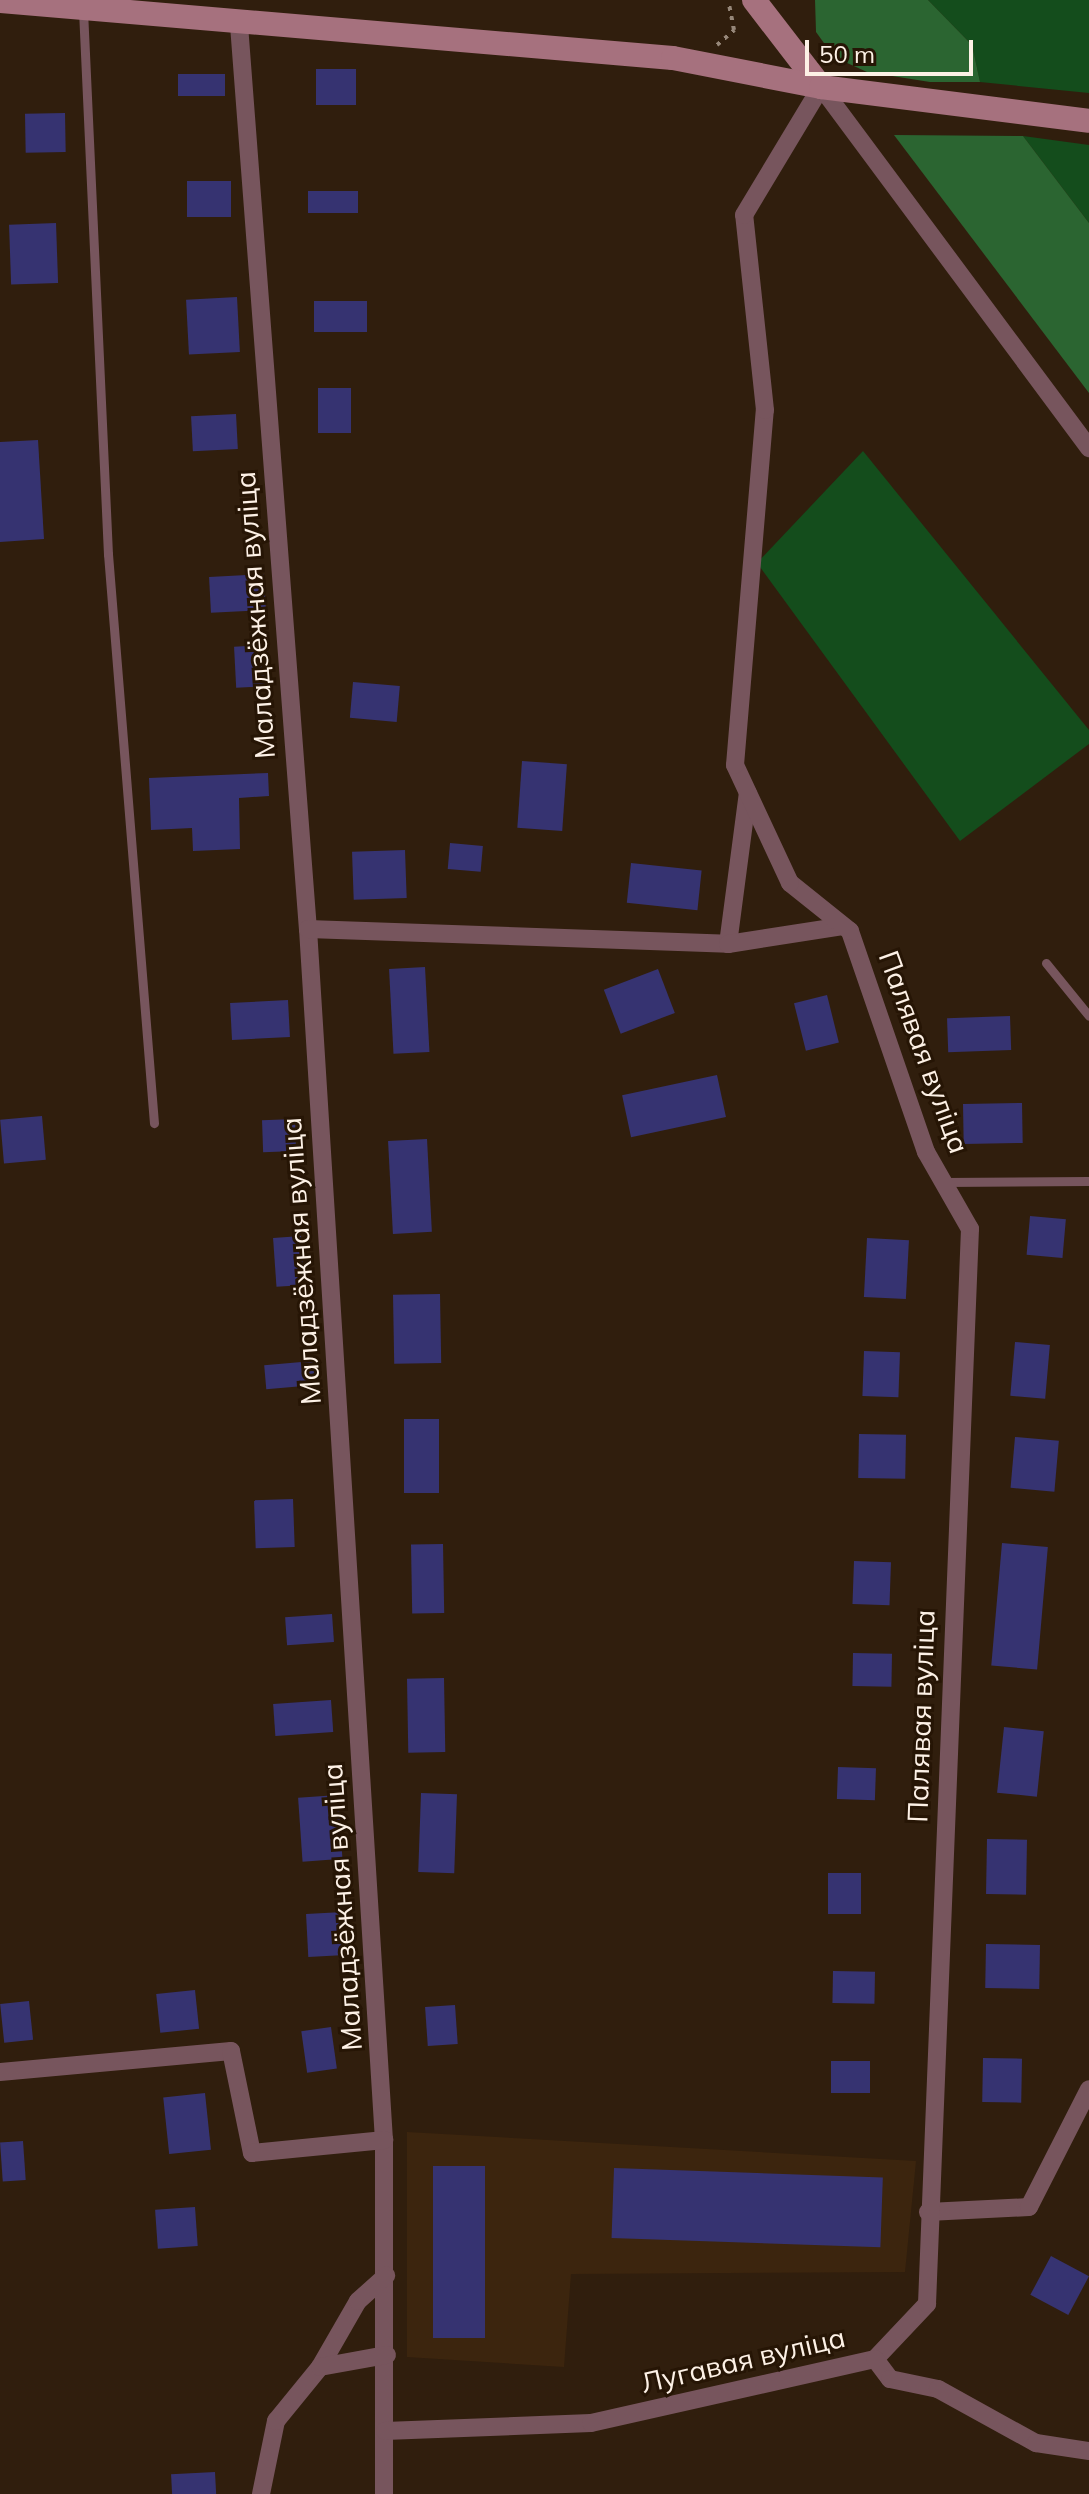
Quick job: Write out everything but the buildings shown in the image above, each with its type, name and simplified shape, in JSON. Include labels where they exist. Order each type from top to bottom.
[{"type":"street","points":[[754,0],[1089,448]]},
{"type":"street","points":[[0,1],[239,25],[673,58],[821,87],[1089,121]]},
{"type":"street","name":"Маладзёжная вуліца","points":[[239,25],[308,929],[384,2140],[387,2355],[384,2494]]},
{"type":"street","name":"Палявая вуліца","points":[[821,87],[744,215],[765,410],[735,765],[790,883],[850,931],[926,1152],[970,1229],[928,2212],[927,2304],[875,2359]]},
{"type":"street","points":[[728,944],[748,793]]},
{"type":"street","points":[[308,929],[728,944],[843,926]]},
{"type":"street","points":[[0,2072],[231,2051],[252,2153],[384,2140]]},
{"type":"street","points":[[928,2212],[1029,2207],[1089,2089]]},
{"type":"street","points":[[261,2494],[276,2421],[320,2367],[358,2301],[386,2276]]},
{"type":"street","points":[[320,2367],[387,2355]]},
{"type":"street","name":"Лугавая вуліца","points":[[385,2431],[591,2423],[875,2359],[890,2379],[938,2389],[1036,2443],[1089,2451]]},
{"type":"lane","points":[[83,10],[108,554],[154,1123]]},
{"type":"lane","points":[[1046,963],[1089,1016]]},
{"type":"lane","points":[[943,1182],[1089,1181]]},
{"type":"path","points":[[715,47],[734,30],[729,4]]},
{"type":"shaded area","points":[[407,2132],[916,2161],[905,2272],[571,2274],[564,2367],[407,2357]]},
{"type":"green space","points":[[815,0],[928,0],[972,45],[980,82],[930,82],[867,72],[834,57],[816,32]]},
{"type":"green space","points":[[928,0],[1089,0],[1089,93],[980,82],[972,45]]},
{"type":"green space","points":[[894,135],[1023,136],[1089,223],[1089,393]]},
{"type":"green space","points":[[1023,136],[1089,145],[1089,223]]},
{"type":"green space","points":[[863,451],[1089,730],[1089,744],[960,841],[757,563]]}]
